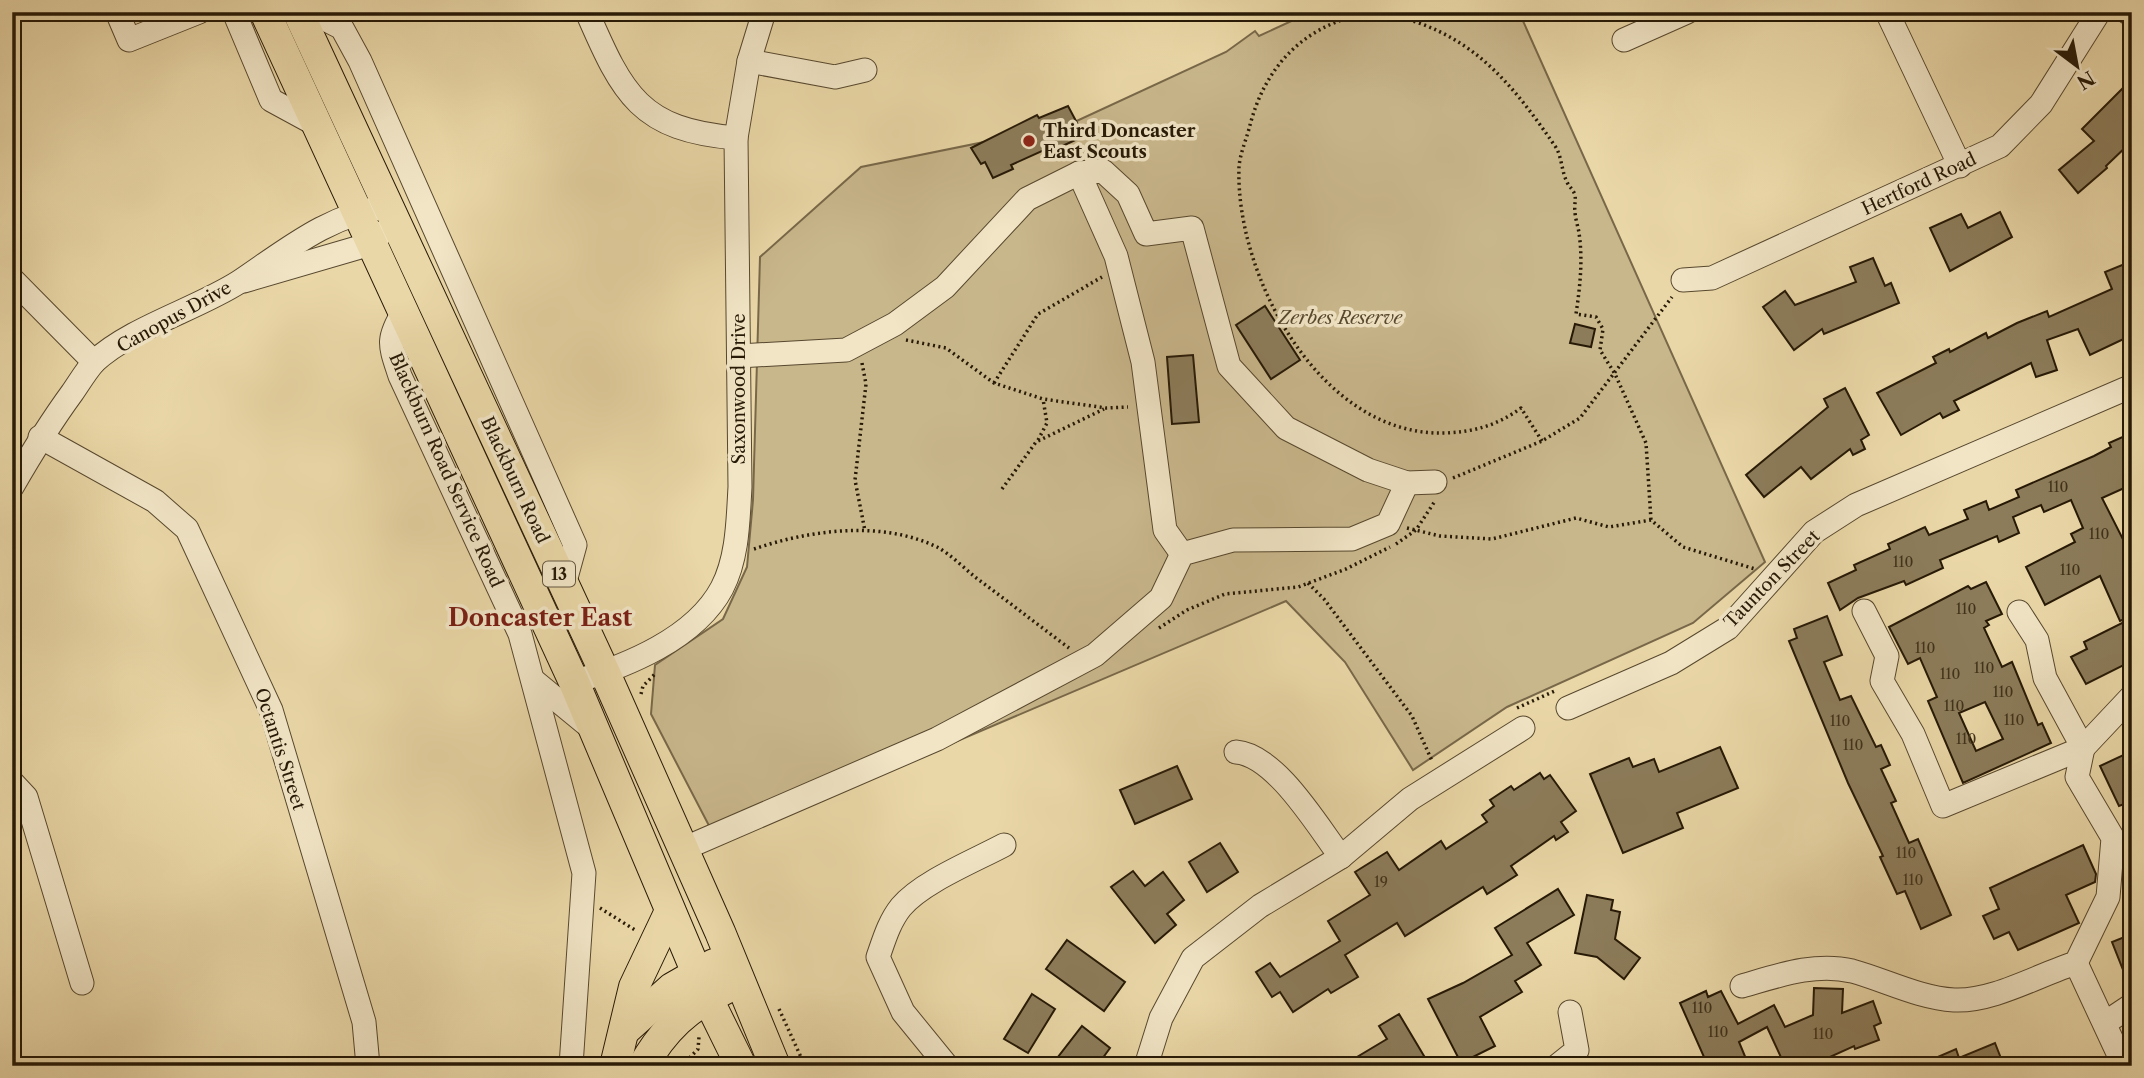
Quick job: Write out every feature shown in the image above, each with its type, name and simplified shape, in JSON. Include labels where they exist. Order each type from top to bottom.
[{"type":"main road","name":"Blackburn Road","points":[[265,12],[574,682],[702,985],[741,1066]]},
{"type":"main road","name":"Blackburn Road","points":[[298,12],[605,673],[731,957],[775,1066]]},
{"type":"main road","points":[[298,82],[324,68]]},
{"type":"main road","points":[[615,1066],[634,987],[670,911]]},
{"type":"main road","points":[[645,1064],[671,1024],[702,985],[731,957]]},
{"type":"main road","points":[[624,1031],[646,1009],[702,985]]},
{"type":"street","points":[[117,12],[129,40],[199,12]]},
{"type":"street","points":[[234,12],[271,100],[317,125]]},
{"type":"street","points":[[311,12],[342,28],[360,61],[542,470],[575,545],[564,585]]},
{"type":"street","points":[[587,12],[609,62],[628,94],[658,119],[695,135],[736,138]]},
{"type":"street","name":"Saxonwood Drive","points":[[574,682],[605,673],[672,639],[701,615],[722,588],[737,535],[739,356],[736,138],[749,61],[764,12]]},
{"type":"street","points":[[1624,40],[1687,12]]},
{"type":"street","points":[[1887,12],[1960,166]]},
{"type":"street","name":"Hertford Road","points":[[1683,280],[1712,278],[2000,146],[2041,104],[2099,12]]},
{"type":"street","points":[[2127,12],[2132,15]]},
{"type":"street","points":[[749,61],[835,77],[865,70]]},
{"type":"street","points":[[739,356],[846,350],[895,324],[944,287],[1027,199],[1079,173],[1103,171],[1128,194],[1146,234],[1192,228],[1229,366],[1286,428],[1368,470],[1407,483],[1436,482]]},
{"type":"street","points":[[1079,173],[1119,266],[1143,362],[1165,530],[1182,554]]},
{"type":"street","name":"Canopus Drive","points":[[12,487],[40,438],[94,362],[140,332],[238,282],[261,264],[334,221],[358,211],[392,212]]},
{"type":"street","points":[[373,243],[392,212]]},
{"type":"street","name":"Canopus Drive","points":[[238,282],[262,278],[373,243]]},
{"type":"street","points":[[12,279],[94,362]]},
{"type":"street","name":"Blackburn Road Service Road","points":[[404,311],[390,332],[390,346],[400,376],[520,634],[584,873],[571,1066]]},
{"type":"street","name":"Taunton Street","points":[[1568,708],[1671,663],[1728,628],[1814,532],[1856,505],[2132,386]]},
{"type":"street","name":"Octantis Street","points":[[40,438],[155,501],[187,529],[271,710],[364,1022],[368,1066]]},
{"type":"street","points":[[683,849],[937,739],[1095,655],[1161,598],[1182,554],[1233,540],[1352,539],[1388,524],[1407,483]]},
{"type":"street","points":[[1864,611],[1887,656],[1882,681],[1913,734],[1943,806],[2083,748],[2132,696]]},
{"type":"street","points":[[1742,986],[1800,969],[1849,970],[1910,990],[1955,1000],[2015,988],[2050,971],[2076,963],[2108,897],[2122,832],[2077,777],[2083,748],[2045,678],[2037,640],[2019,612]]},
{"type":"street","points":[[534,681],[595,731]]},
{"type":"street","points":[[1146,1066],[1161,1018],[1192,958],[1261,906],[1341,857],[1410,799],[1523,728]]},
{"type":"street","points":[[1236,752],[1244,753],[1279,776],[1341,857]]},
{"type":"street","points":[[12,782],[26,797],[82,983]]},
{"type":"street","points":[[947,1066],[903,1012],[878,957],[889,926],[902,906],[926,888],[1004,845]]},
{"type":"street","points":[[2076,963],[2124,1066]]},
{"type":"street","points":[[2105,1023],[2132,1005]]},
{"type":"street","points":[[1557,1066],[1577,1050],[1570,1012]]},
{"type":"path","points":[[1542,441],[1521,408],[1500,421],[1471,431],[1430,433],[1388,423],[1346,398],[1325,380],[1287,331],[1267,296],[1247,237],[1239,165],[1262,90],[1274,69],[1300,41],[1329,24],[1350,16],[1384,13],[1437,29],[1457,39],[1504,78],[1556,147],[1567,183],[1574,191],[1581,257],[1576,314],[1596,317],[1603,329],[1600,350],[1615,374],[1646,443],[1651,520],[1683,547],[1774,574]]},
{"type":"path","points":[[994,383],[1038,314],[1119,266]]},
{"type":"path","points":[[1436,482],[1542,441],[1580,418],[1683,280]]},
{"type":"path","points":[[895,324],[906,340],[946,348],[994,383],[1043,399],[1106,408],[1149,406]]},
{"type":"path","points":[[854,345],[859,353],[866,384],[855,480],[865,531]]},
{"type":"path","points":[[1002,489],[1037,442],[1047,423],[1043,399]]},
{"type":"path","points":[[1037,442],[1106,408]]},
{"type":"path","points":[[1388,524],[1440,536],[1492,539],[1576,519],[1609,527],[1651,520]]},
{"type":"path","points":[[752,550],[785,538],[829,531],[865,531],[905,537],[937,548],[1075,653]]},
{"type":"path","points":[[1308,583],[1412,716],[1433,763]]},
{"type":"path","points":[[1156,630],[1187,610],[1225,594],[1298,587]]},
{"type":"path","points":[[584,897],[656,943]]},
{"type":"green space","name":"Zerbes Reserve","points":[[1311,12],[1519,12],[1765,562],[1693,623],[1507,707],[1413,770],[1345,662],[1286,601],[718,843],[651,714],[655,665],[723,619],[747,567],[753,500],[760,257],[861,167],[1068,125],[1226,52],[1255,31],[1259,36]]},
{"type":"building","points":[[2132,79],[2132,141],[2107,168],[2078,193],[2059,170],[2094,141],[2082,129]]},
{"type":"building","name":"Third Doncaster East Scouts","points":[[1068,106],[1084,136],[1056,149],[1053,146],[1011,165],[1013,169],[993,178],[985,162],[981,164],[971,148],[1037,115],[1039,118]]},
{"type":"building","points":[[2000,212],[2012,237],[1950,271],[1930,228],[1961,214],[1968,228]]},
{"type":"building","points":[[1873,258],[1885,286],[1891,283],[1899,303],[1824,334],[1822,329],[1794,350],[1763,307],[1785,291],[1795,305],[1856,282],[1850,267]]},
{"type":"building","points":[[2132,261],[2132,335],[2090,355],[2078,329],[2047,340],[2057,370],[2036,377],[2031,363],[1954,401],[1959,410],[1943,418],[1940,413],[1901,435],[1877,393],[1936,363],[1933,357],[1949,349],[1950,352],[1986,333],[1988,338],[2047,311],[2049,317],[2112,289],[2105,272]]},
{"type":"building","points":[[1265,306],[1300,360],[1271,379],[1236,325]]},
{"type":"building","points":[[1575,324],[1595,329],[1591,347],[1570,343]]},
{"type":"building","points":[[1193,355],[1199,422],[1172,424],[1167,357]]},
{"type":"building","points":[[1845,388],[1869,435],[1861,440],[1865,449],[1853,455],[1850,449],[1811,479],[1801,467],[1764,497],[1746,475],[1828,407],[1824,399]]},
{"type":"building","points":[[2127,435],[2132,446],[2132,470],[2125,473],[2131,485],[2102,498],[2132,557],[2132,616],[2120,621],[2100,576],[2045,605],[2026,567],[2075,542],[2071,534],[2083,528],[2071,500],[2044,512],[2041,505],[2013,517],[2019,533],[1999,542],[1997,536],[1940,560],[1943,568],[1906,585],[1904,581],[1858,598],[1840,610],[1828,583],[1856,570],[1854,565],[1890,549],[1888,544],[1925,527],[1929,535],[1968,519],[1964,510],[1986,501],[1989,510],[2019,497],[2016,490],[2094,456],[2111,447],[2109,443]]},
{"type":"building","points":[[1986,582],[2002,614],[1986,621],[1989,625],[1984,628],[2002,667],[2012,662],[2038,725],[2042,723],[2051,743],[1963,783],[1928,701],[1937,697],[1920,658],[1908,664],[1889,627],[1968,586],[1971,589]],"holes":[[[1985,702],[2003,739],[1976,751],[1959,713]]]},
{"type":"building","points":[[1827,616],[1842,655],[1824,662],[1840,700],[1851,696],[1876,747],[1881,745],[1890,765],[1881,769],[1896,801],[1891,803],[1909,843],[1918,839],[1951,915],[1921,929],[1905,891],[1897,894],[1880,857],[1883,856],[1848,783],[1789,641],[1797,638],[1794,629]]},
{"type":"building","points":[[2126,621],[2132,631],[2132,661],[2086,684],[2071,657],[2087,649],[2084,642]]},
{"type":"building","points":[[1720,747],[1738,788],[1677,813],[1683,828],[1623,853],[1590,774],[1629,758],[1633,767],[1654,759],[1659,772]]},
{"type":"building","points":[[2132,751],[2132,801],[2119,806],[2100,766]]},
{"type":"building","points":[[1177,766],[1192,799],[1135,824],[1120,790]]},
{"type":"building","points":[[1540,773],[1544,779],[1550,775],[1576,811],[1561,822],[1568,832],[1556,840],[1554,836],[1511,866],[1517,875],[1487,894],[1483,887],[1405,936],[1397,923],[1345,955],[1358,977],[1331,993],[1328,989],[1293,1012],[1280,992],[1272,997],[1256,972],[1270,963],[1280,977],[1340,941],[1328,921],[1370,895],[1355,872],[1387,852],[1399,870],[1441,841],[1446,849],[1487,822],[1482,815],[1494,806],[1490,800],[1511,786],[1514,790]]},
{"type":"building","points":[[1220,843],[1238,872],[1207,892],[1189,862]]},
{"type":"building","points":[[2083,845],[2096,874],[2095,882],[2066,895],[2079,923],[2018,950],[2009,932],[1994,939],[1983,916],[1999,909],[1990,888]]},
{"type":"building","points":[[1133,871],[1145,886],[1163,872],[1184,900],[1167,914],[1176,925],[1155,943],[1111,887]]},
{"type":"building","points":[[1558,889],[1574,915],[1527,943],[1541,965],[1515,981],[1522,992],[1480,1017],[1495,1046],[1461,1063],[1428,999],[1512,955],[1495,928]]},
{"type":"building","points":[[1587,895],[1613,900],[1611,910],[1620,912],[1615,939],[1640,958],[1624,979],[1597,957],[1575,953]]},
{"type":"building","points":[[2132,934],[2132,989],[2131,990],[2112,942]]},
{"type":"building","points":[[1067,940],[1125,982],[1104,1011],[1046,969]]},
{"type":"building","points":[[1814,988],[1843,989],[1842,1013],[1873,1001],[1881,1023],[1874,1026],[1879,1040],[1855,1049],[1854,1046],[1810,1066],[1785,1066],[1767,1027],[1739,1042],[1749,1066],[1708,1066],[1680,1003],[1706,991],[1708,997],[1721,991],[1738,1024],[1774,1005],[1785,1027],[1813,1015]]},
{"type":"building","points":[[1032,994],[1055,1009],[1028,1053],[1004,1039]]},
{"type":"building","points":[[1399,1014],[1430,1066],[1342,1066],[1387,1039],[1379,1026]]},
{"type":"building","points":[[1082,1026],[1110,1048],[1097,1066],[1051,1066]]},
{"type":"building","points":[[1995,1043],[2004,1066],[1917,1066],[1956,1049],[1959,1058]]},
{"type":"place","name":"Third Doncaster East Scouts","points":[[1029,141]]},
{"type":"district","name":"Doncaster East","points":[[540,618]]}]
